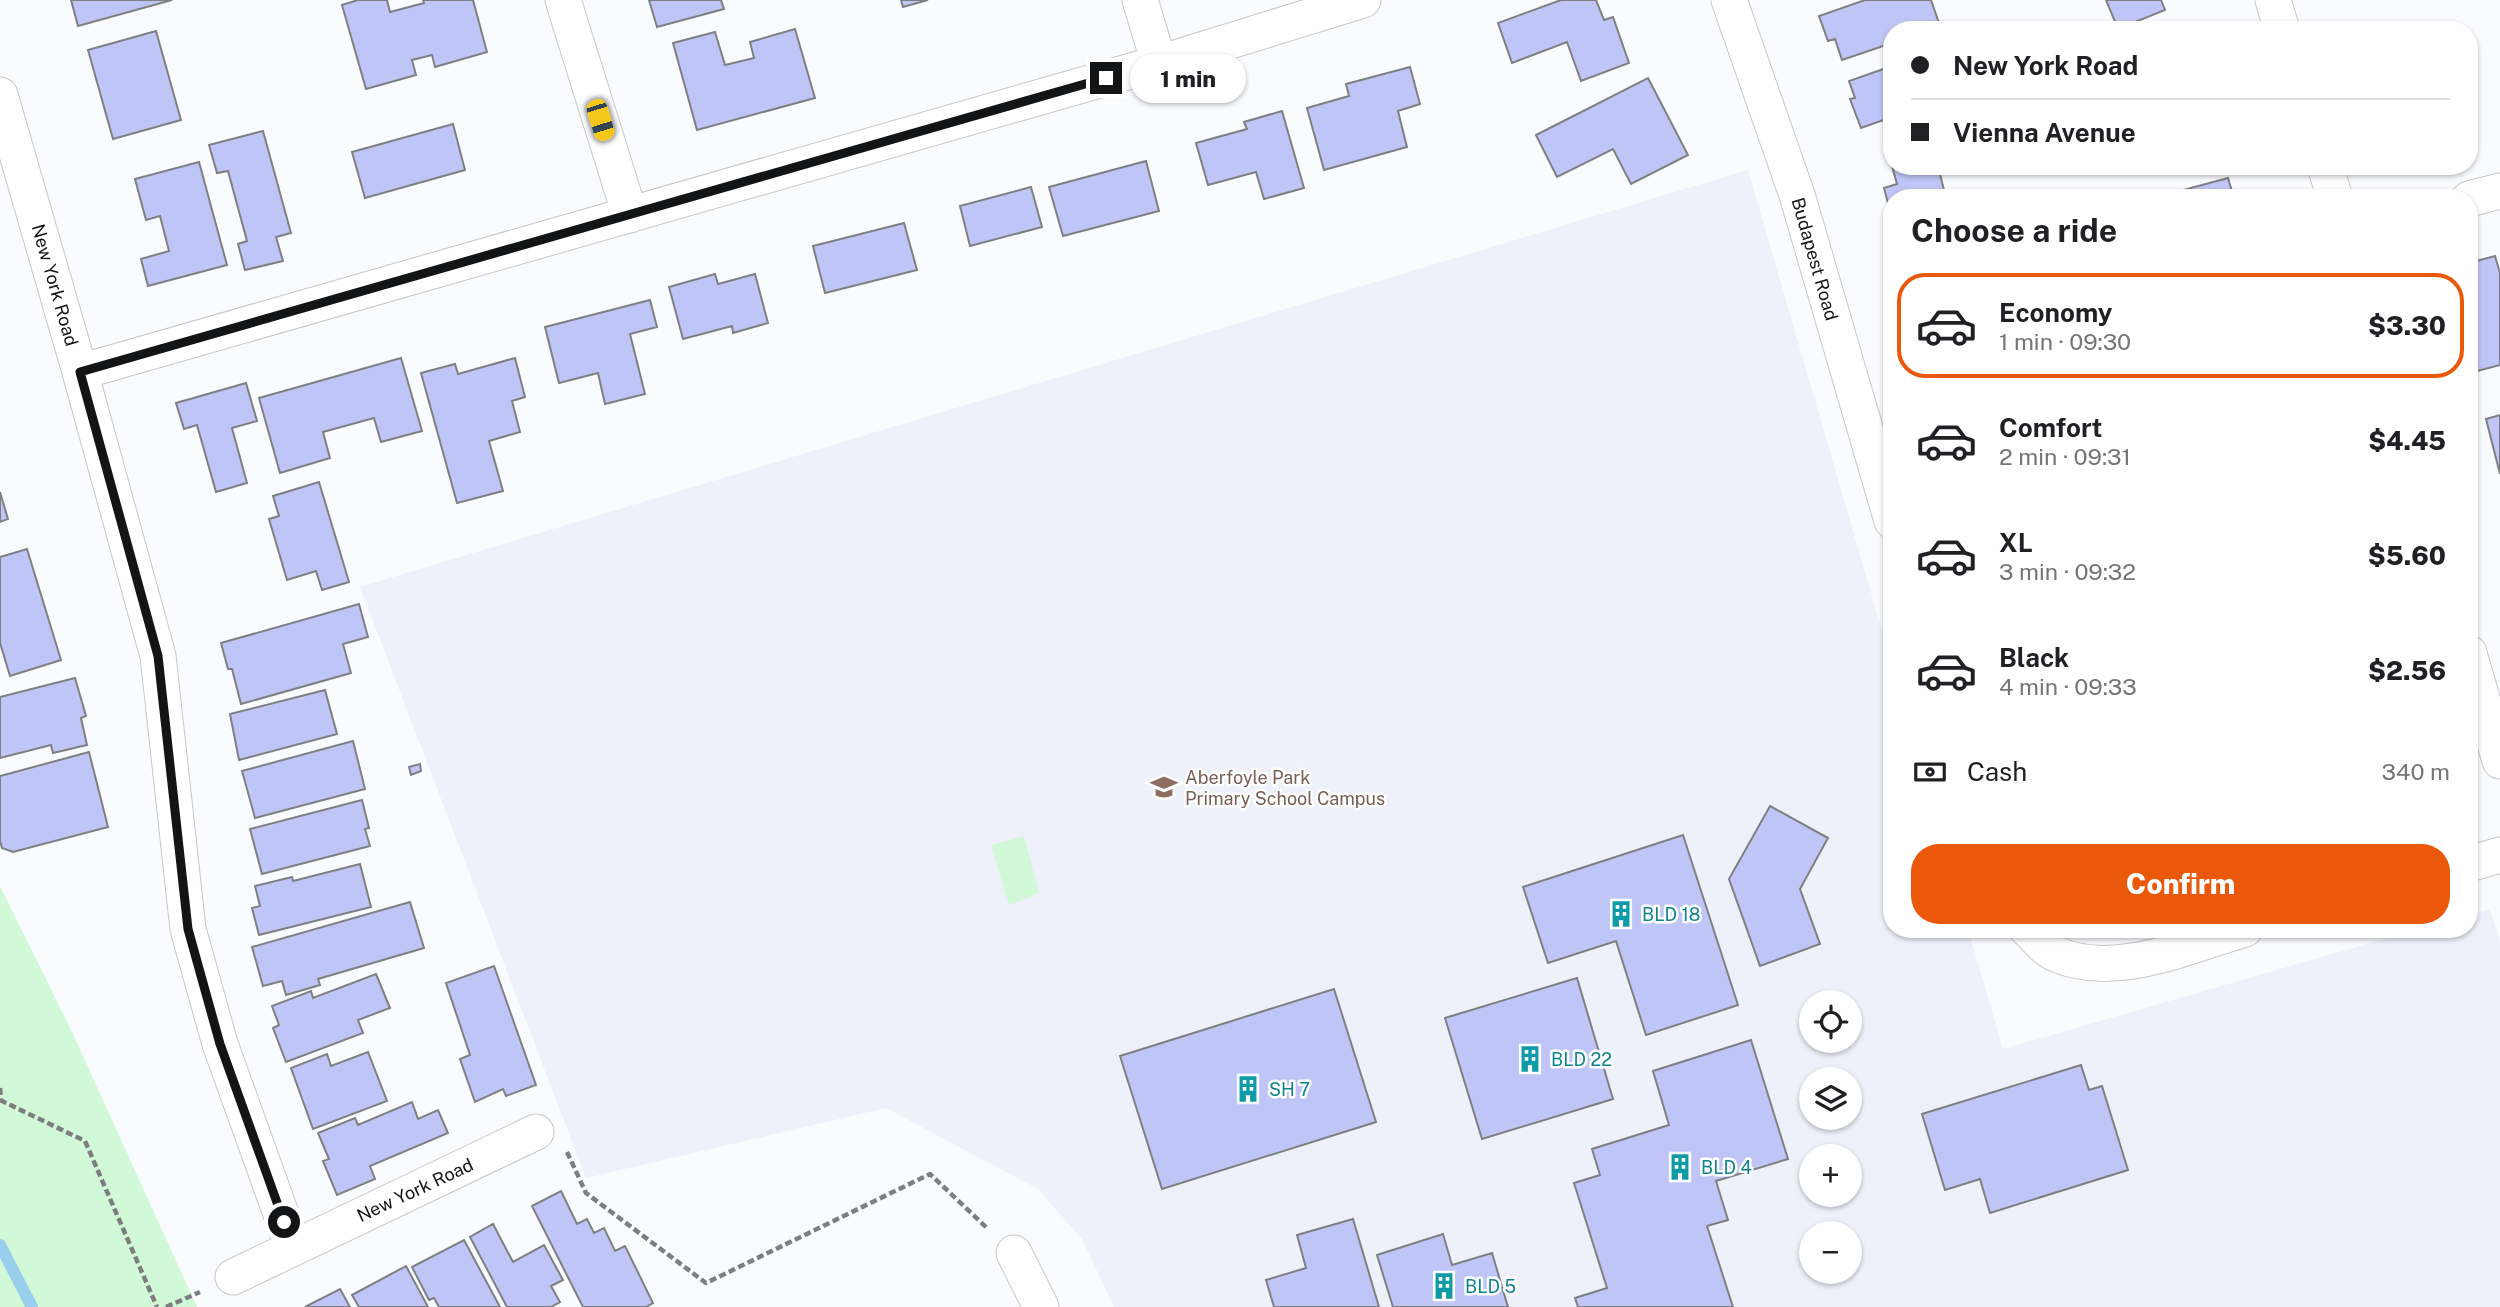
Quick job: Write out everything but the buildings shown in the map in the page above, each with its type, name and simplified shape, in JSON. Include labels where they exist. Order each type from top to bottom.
[{"type":"street","points":[[563,0],[630,215]]},
{"type":"street","points":[[1140,0],[1159,63]]},
{"type":"street","points":[[80,372],[1159,63],[1363,0]]},
{"type":"street","name":"Budapest Road","points":[[1729,0],[1797,195],[1883,490]]},
{"type":"street","points":[[2273,0],[2279,21]]},
{"type":"street","name":"New York Road","points":[[0,96],[158,656],[188,929],[220,1044],[293,1247]]},
{"type":"street","points":[[2478,197],[2500,191]]},
{"type":"street","points":[[2478,684],[2500,761]]},
{"type":"street","points":[[2478,861],[2500,855]]},
{"type":"street","points":[[2037,938],[2054,954],[2093,964],[2131,962],[2214,938]]},
{"type":"street","name":"New York Road","points":[[233,1277],[536,1132]]},
{"type":"street","points":[[1014,1253],[1041,1307]]},
{"type":"path","points":[[0,1088],[1,1100],[85,1141],[157,1307]]},
{"type":"path","points":[[536,1132],[567,1152],[586,1193],[706,1283],[930,1174],[1014,1253]]},
{"type":"shaded area","name":"Aberfoyle Park Primary School Campus","points":[[1748,170],[1883,634],[1883,938],[1971,938],[2003,1049],[2388,938],[2478,938],[2478,912],[2490,909],[2500,941],[2500,1307],[1114,1307],[1082,1239],[1038,1189],[886,1108],[586,1178],[360,587]]},
{"type":"green space","points":[[1024,836],[1039,893],[1009,905],[991,845]]},
{"type":"green space","points":[[0,886],[72,1032],[197,1307],[0,1307]]},
{"type":"waterway","points":[[0,1245],[32,1307]]},
{"type":"place","name":"Aberfoyle Park Primary School Campus","points":[[1164,787]]},
{"type":"place","name":"BLD 18","points":[[1621,914]]},
{"type":"place","name":"BLD 22","points":[[1530,1059]]},
{"type":"place","name":"SH 7","points":[[1248,1089]]},
{"type":"place","name":"BLD 4","points":[[1680,1167]]},
{"type":"place","name":"BLD 5","points":[[1444,1286]]},
{"type":"route","points":[[284,1222],[220,1044],[188,929],[158,656],[80,372],[1106,78]]}]
